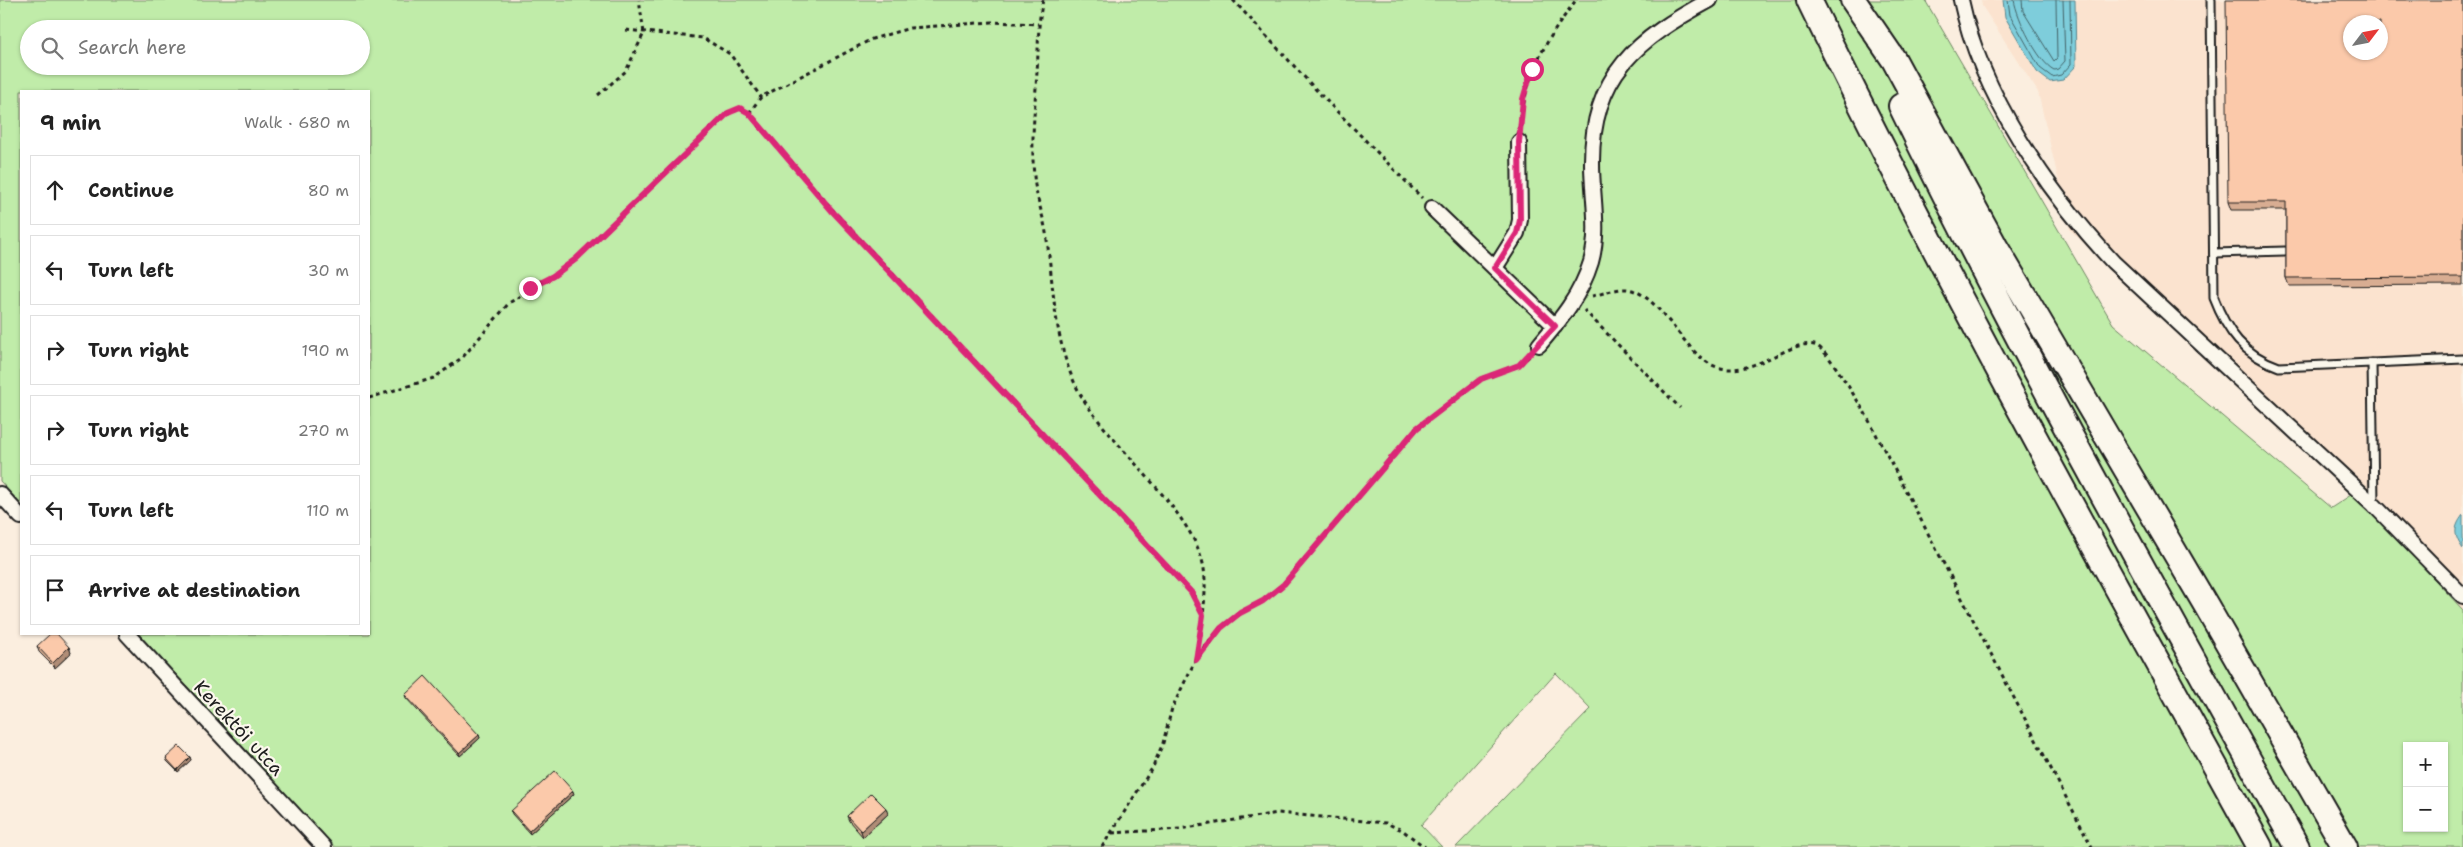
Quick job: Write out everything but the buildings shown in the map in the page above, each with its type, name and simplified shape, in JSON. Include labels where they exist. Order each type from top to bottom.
[{"type":"highway","points":[[1809,0],[1872,130],[2029,430],[2260,847]]},
{"type":"highway","points":[[1851,0],[1994,290],[2110,507],[2297,847]]},
{"type":"highway","points":[[1851,0],[1894,60],[1995,246],[2207,607],[2345,847]]},
{"type":"street","points":[[1539,345],[1575,300],[1585,280],[1595,244],[1592,156],[1597,116],[1603,96],[1612,79],[1639,45],[1671,21],[1710,0]]},
{"type":"street","points":[[1961,0],[1979,59],[2004,112],[2082,228],[2113,262],[2374,504],[2463,596]]},
{"type":"street","points":[[1495,268],[1517,233],[1520,220],[1519,142]]},
{"type":"street","points":[[1432,208],[1555,326]]},
{"type":"street","points":[[0,494],[20,516]]},
{"type":"street","name":"Kerektói utca","points":[[128,635],[324,847]]},
{"type":"lane","points":[[2211,0],[2214,298],[2223,321],[2237,339],[2258,360],[2279,367],[2463,358]]},
{"type":"lane","points":[[2214,253],[2285,251]]},
{"type":"lane","points":[[2372,363],[2374,504]]},
{"type":"path","points":[[598,95],[626,72],[644,33],[639,0]]},
{"type":"path","points":[[1043,0],[1038,24],[1038,64],[1033,144],[1035,184],[1047,240],[1050,278],[1066,361],[1076,387],[1094,417],[1173,510],[1193,538],[1204,568],[1203,615],[1196,660]]},
{"type":"path","points":[[1233,0],[1319,93],[1432,208]]},
{"type":"path","points":[[1519,142],[1523,99],[1532,69],[1547,40],[1576,0]]},
{"type":"path","points":[[749,113],[761,97],[872,39],[910,28],[992,22],[1038,24]]},
{"type":"path","points":[[626,30],[703,38],[730,54],[761,97]]},
{"type":"path","points":[[370,398],[434,378],[463,357],[509,303],[553,276],[576,259],[728,113],[740,108],[749,113],[833,212],[1191,592],[1203,615]]},
{"type":"path","points":[[1575,300],[1623,289],[1636,292],[1651,302],[1695,353],[1713,366],[1736,369],[1759,364],[1802,344],[1817,346],[1827,356],[1864,410],[2092,847]]},
{"type":"path","points":[[1575,300],[1680,408]]},
{"type":"path","points":[[1102,847],[1153,767],[1163,743],[1172,708],[1196,660],[1221,628],[1240,613],[1263,601],[1284,584],[1417,428],[1481,379],[1519,365],[1539,345]]},
{"type":"path","points":[[1112,832],[1180,829],[1278,813],[1386,823],[1402,830],[1425,847]]},
{"type":"shaded area","points":[[1981,0],[2463,0],[2463,610],[2354,493],[2070,230],[2038,92],[1982,6]]},
{"type":"green space","points":[[0,0],[1925,0],[2113,324],[2331,508],[2354,493],[2463,610],[2463,847],[1456,847],[1591,709],[1556,673],[1421,825],[1442,847],[335,847],[140,635],[370,635],[370,90],[20,90],[20,503],[0,481]]},
{"type":"water","points":[[2003,0],[2075,0],[2076,66],[2063,80],[2050,82],[2037,72],[2005,17]]},
{"type":"water","points":[[2463,515],[2463,549],[2456,536],[2456,528]]},
{"type":"route","points":[[530,288],[553,276],[576,259],[728,113],[740,108],[749,113],[833,212],[1191,592],[1198,602],[1203,615],[1196,660],[1221,628],[1240,613],[1263,601],[1284,584],[1351,507],[1400,445],[1417,428],[1442,406],[1481,379],[1519,365],[1555,326],[1495,268],[1508,251],[1517,233],[1520,220],[1519,142],[1523,99],[1532,69]]}]
